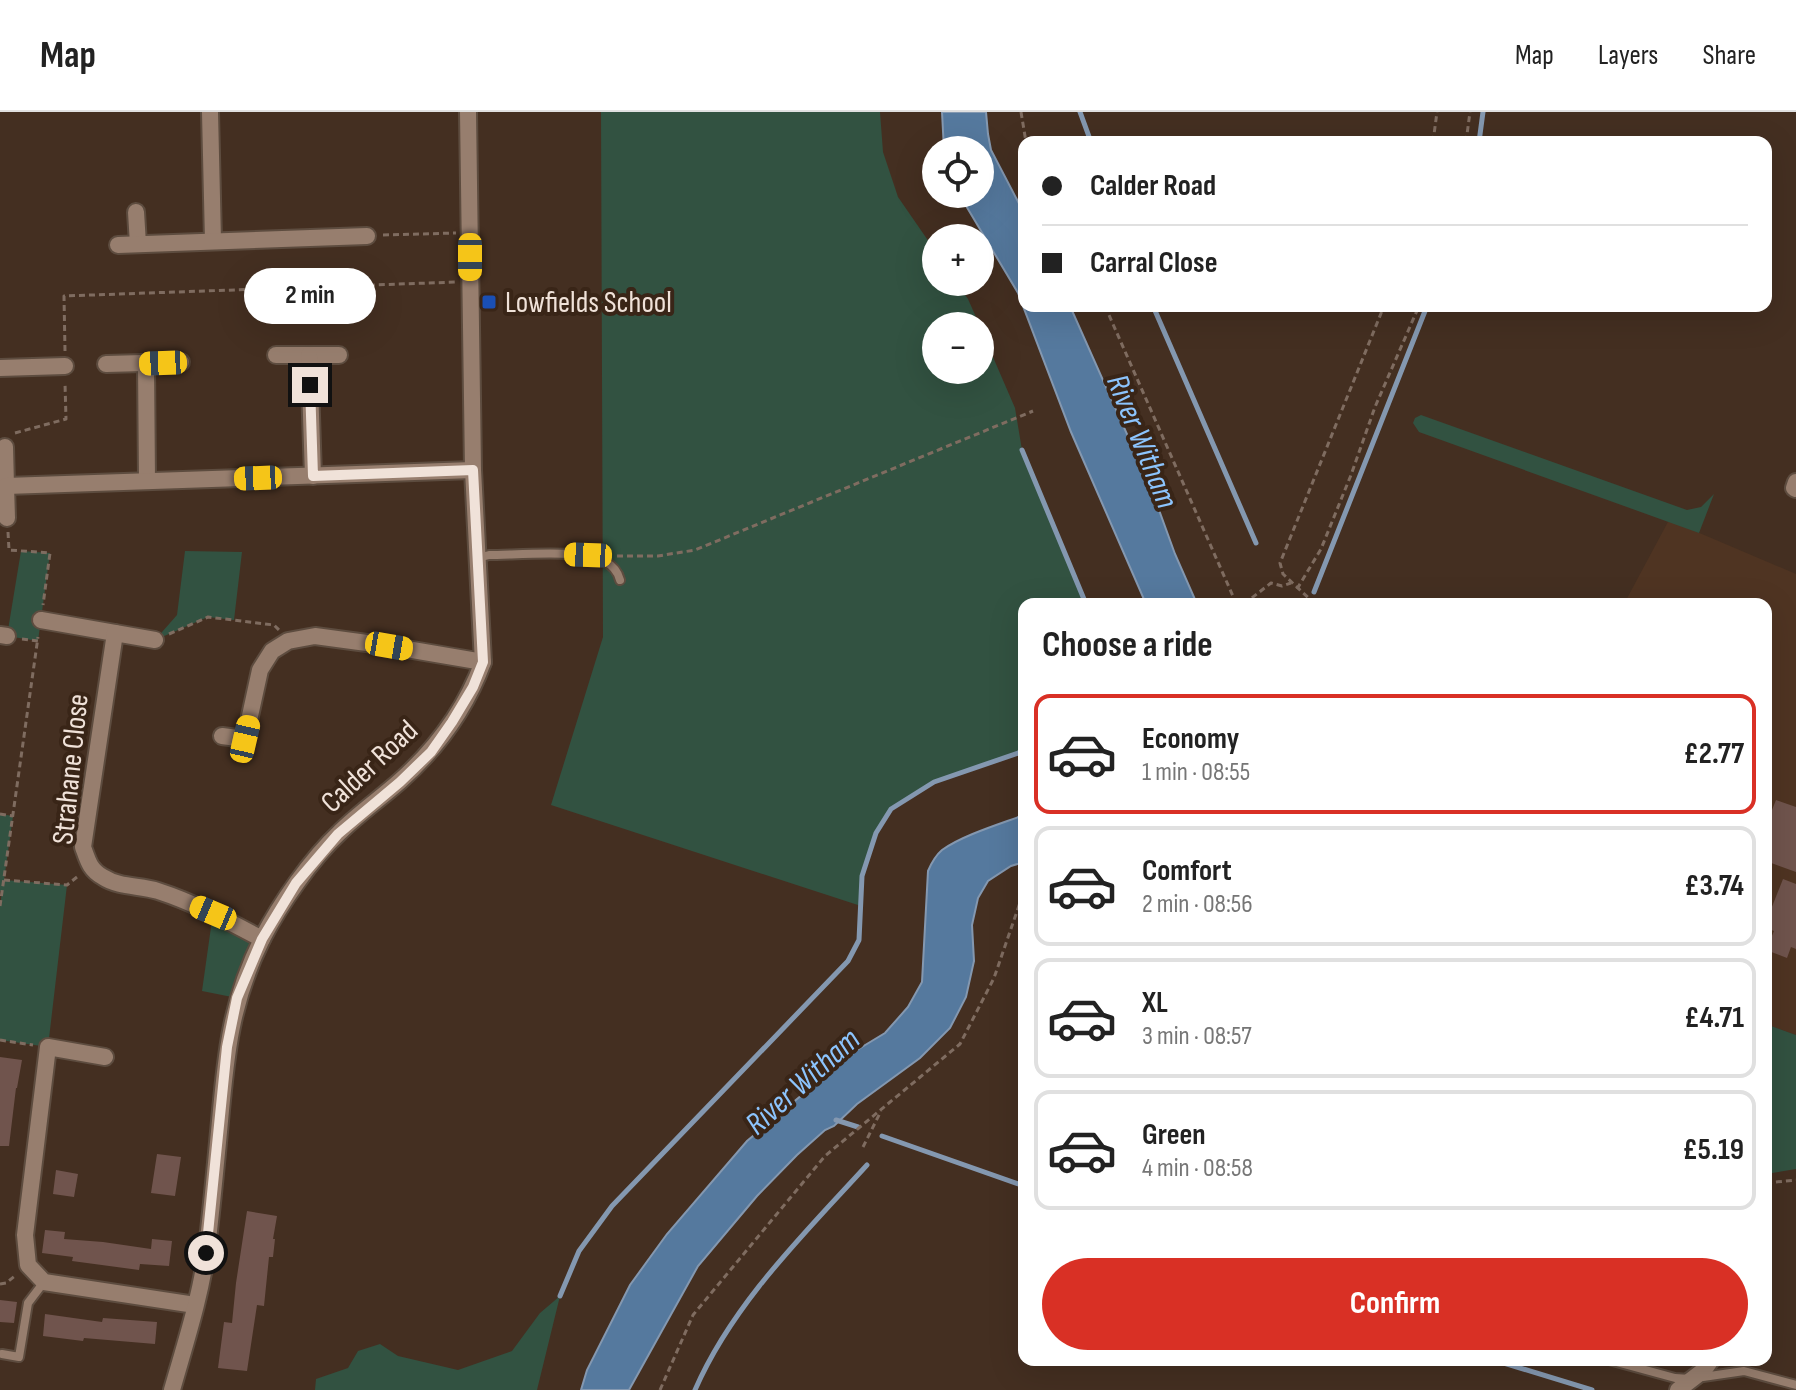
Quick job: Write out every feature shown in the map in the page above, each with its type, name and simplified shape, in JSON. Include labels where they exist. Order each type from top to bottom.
[{"type":"street","points":[[210,112],[213,241]]},
{"type":"street","name":"Calder Road","points":[[172,1390],[206,1253],[227,1047],[237,998],[262,939],[296,883],[338,834],[431,752],[473,687],[483,662],[473,470],[468,112]]},
{"type":"street","points":[[136,212],[138,244]]},
{"type":"street","points":[[118,245],[367,236]]},
{"type":"street","points":[[276,355],[339,355]]},
{"type":"street","points":[[309,355],[313,476]]},
{"type":"street","points":[[106,364],[181,362]]},
{"type":"street","points":[[146,363],[147,481]]},
{"type":"street","points":[[0,368],[65,366]]},
{"type":"street","points":[[7,518],[9,440]]},
{"type":"street","points":[[6,486],[473,470]]},
{"type":"street","points":[[1796,482],[1796,489]]},
{"type":"street","points":[[41,620],[155,640]]},
{"type":"street","name":"Strahane Close","points":[[115,633],[83,847],[90,868],[116,884],[154,890],[188,903],[262,939]]},
{"type":"street","points":[[222,736],[245,739],[260,670],[272,651],[288,641],[315,636],[483,662]]},
{"type":"street","points":[[105,1057],[40,1046],[25,1235],[28,1265],[44,1282],[195,1305]]},
{"type":"street","points":[[1678,1390],[1706,1366]]},
{"type":"lane","points":[[478,558],[489,555],[588,555],[606,561],[620,580]]},
{"type":"lane","points":[[2,1354],[19,1357],[28,1303],[44,1282]]},
{"type":"lane","points":[[1631,1366],[1693,1380],[1713,1374],[1744,1371],[1796,1385]]},
{"type":"path","points":[[1021,112],[1025,136]]},
{"type":"path","points":[[1434,136],[1437,112]]},
{"type":"path","points":[[1467,136],[1470,112]]},
{"type":"path","points":[[367,236],[470,232]]},
{"type":"path","points":[[9,440],[66,419],[64,296],[471,281]]},
{"type":"path","points":[[1108,312],[1234,598]]},
{"type":"path","points":[[1308,598],[1283,574],[1280,563],[1382,312]]},
{"type":"path","points":[[1297,589],[1321,549],[1375,407],[1416,312]]},
{"type":"path","points":[[616,556],[658,556],[695,550],[1033,411]]},
{"type":"path","points":[[0,906],[50,553],[9,550],[7,518]]},
{"type":"path","points":[[1252,598],[1271,583],[1282,586],[1291,583]]},
{"type":"path","points":[[155,640],[208,617],[274,625],[288,641]]},
{"type":"path","points":[[0,814],[13,816]]},
{"type":"path","points":[[4,880],[67,885],[90,868]]},
{"type":"path","points":[[660,1390],[693,1315],[825,1156],[960,1044],[994,978],[1018,908]]},
{"type":"path","points":[[0,1040],[40,1046]]},
{"type":"path","points":[[863,1147],[881,1110]]},
{"type":"path","points":[[1772,1182],[1796,1180]]},
{"type":"shaded area","points":[[1669,520],[1796,574],[1796,1035],[1772,1026],[1772,598],[1627,598]]},
{"type":"green space","points":[[601,112],[880,112],[883,152],[898,197],[922,232],[922,296],[966,296],[974,312],[922,312],[922,384],[994,384],[994,359],[1015,408],[1022,450],[1084,598],[1018,598],[1018,753],[934,782],[891,809],[876,833],[862,876],[861,906],[551,805],[603,637]]},
{"type":"green space","points":[[1421,415],[1687,510],[1701,507],[1714,494],[1699,533],[1419,432],[1413,423]]},
{"type":"green space","points":[[21,551],[50,553],[38,641],[7,636]]},
{"type":"green space","points":[[185,551],[242,552],[234,620],[208,617],[155,640],[177,615]]},
{"type":"green space","points":[[0,814],[13,816],[4,880],[67,885],[48,1047],[0,1040]]},
{"type":"green space","points":[[213,913],[262,939],[237,998],[202,991]]},
{"type":"green space","points":[[1772,1026],[1796,1035],[1796,1169],[1772,1173]]},
{"type":"green space","points":[[560,1296],[537,1390],[315,1390],[316,1379],[348,1368],[358,1351],[380,1344],[398,1356],[458,1370],[512,1351],[540,1313]]},
{"type":"water","points":[[942,112],[986,112],[988,134],[943,136]]},
{"type":"water","points":[[994,156],[1018,202],[1018,293],[994,253],[994,224],[977,224],[967,208],[994,208]]},
{"type":"water","points":[[1025,312],[1073,312],[1151,488],[1194,598],[1143,598],[1071,432]]},
{"type":"water","points":[[1018,817],[1018,864],[988,881],[978,898],[972,925],[974,961],[966,997],[950,1028],[920,1058],[825,1130],[757,1196],[698,1266],[629,1390],[581,1390],[587,1370],[630,1285],[667,1234],[747,1141],[852,1053],[885,1033],[908,1007],[922,982],[928,871],[942,850],[982,830]]},
{"type":"building","points":[[1776,800],[1796,807],[1796,872],[1772,863],[1772,810]]},
{"type":"building","points":[[1783,879],[1796,884],[1796,949],[1791,947],[1787,958],[1772,952],[1772,907]]},
{"type":"building","points":[[0,1057],[22,1060],[9,1146],[0,1146]]},
{"type":"building","points":[[157,1154],[181,1157],[175,1196],[151,1193]]},
{"type":"building","points":[[56,1170],[78,1174],[74,1197],[53,1194]]},
{"type":"building","points":[[247,1211],[277,1216],[264,1306],[257,1305],[247,1371],[218,1368],[224,1322],[232,1323]]},
{"type":"building","points":[[45,1230],[65,1232],[64,1239],[151,1249],[152,1239],[172,1241],[169,1266],[140,1264],[139,1270],[72,1261],[73,1257],[42,1253]]},
{"type":"building","points":[[0,1300],[17,1302],[14,1323],[0,1322]]},
{"type":"building","points":[[45,1314],[102,1322],[103,1318],[157,1322],[155,1344],[43,1336]]},
{"type":"waterway","points":[[1080,112],[1089,136]]},
{"type":"waterway","points":[[1480,136],[1483,112]]},
{"type":"waterway","points":[[1156,312],[1256,543]]},
{"type":"waterway","points":[[1314,592],[1425,312]]},
{"type":"waterway","points":[[1022,450],[1084,598]]},
{"type":"waterway","points":[[560,1296],[579,1251],[612,1206],[848,961],[859,940],[862,876],[876,833],[891,809],[934,782],[1018,753]]},
{"type":"waterway","points":[[836,1120],[858,1127]]},
{"type":"waterway","points":[[882,1136],[1018,1184]]},
{"type":"waterway","points":[[695,1390],[729,1328],[750,1299],[867,1165]]},
{"type":"waterway","points":[[1514,1366],[1592,1390]]},
{"type":"place","name":"Lowfields School","points":[[489,302]]},
{"type":"route","points":[[206,1253],[227,1047],[237,998],[262,939],[296,883],[338,834],[431,752],[473,687],[483,662],[473,470],[313,476],[310,385]]},
{"type":"water label","name":"River Witham","points":[[1143,441]]},
{"type":"water label","name":"River Witham","points":[[802,1081]]}]
